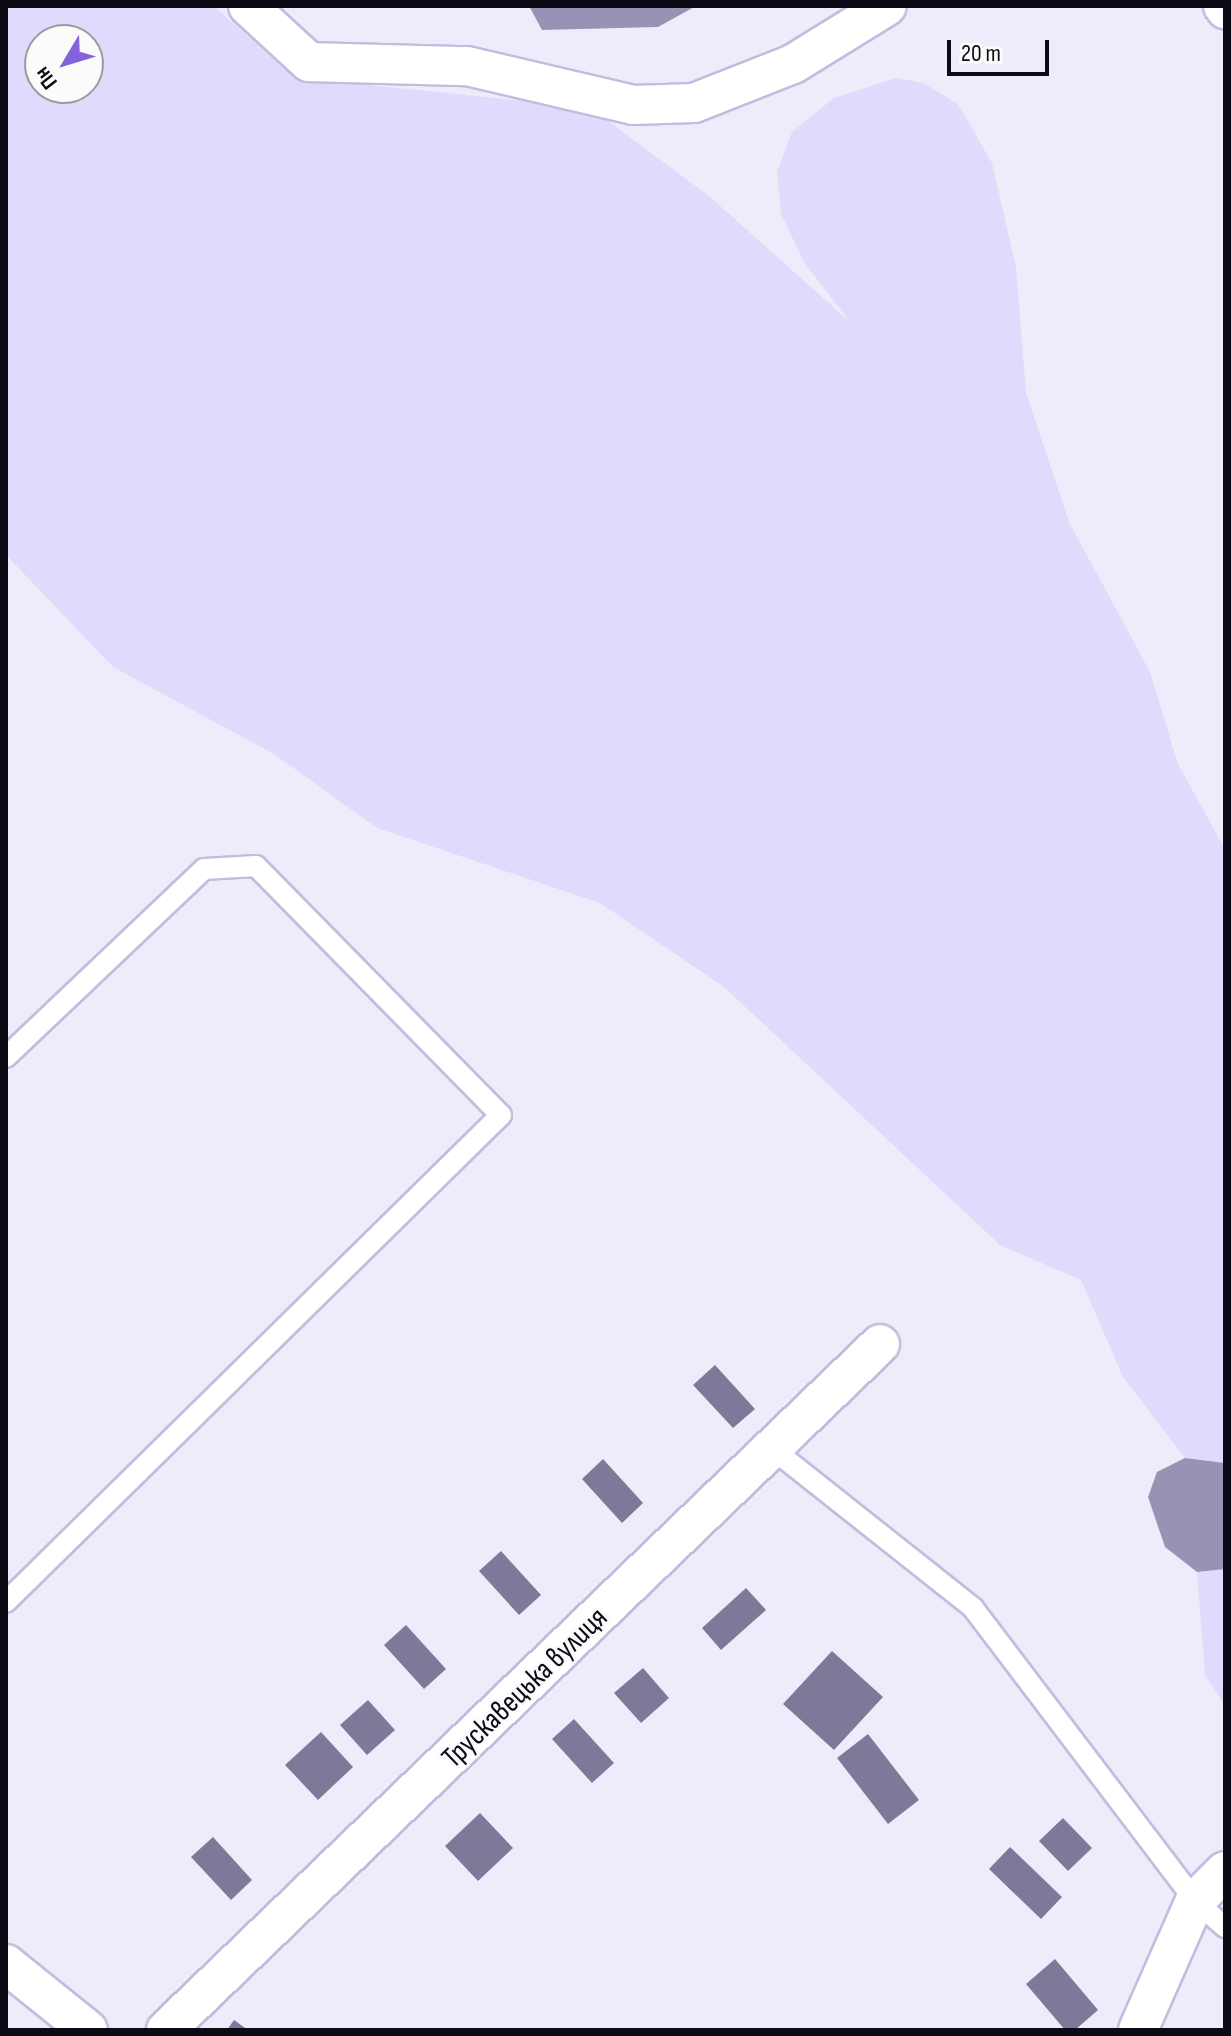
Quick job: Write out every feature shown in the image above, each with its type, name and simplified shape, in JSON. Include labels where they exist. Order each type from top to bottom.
[{"type":"street","points":[[248,6],[309,62],[467,66],[633,105],[694,103],[793,64],[887,6]]},
{"type":"street","name":"Трускавецька вулиця","points":[[166,2030],[774,1450],[880,1344]]},
{"type":"street","points":[[1138,2030],[1195,1901],[1225,1871]]},
{"type":"street","points":[[6,1964],[88,2030]]},
{"type":"lane","points":[[6,1057],[204,869],[256,866],[501,1115],[6,1602]]},
{"type":"lane","points":[[774,1450],[973,1608],[1195,1901],[1225,1927]]},
{"type":"shaded area","points":[[6,6],[214,6],[293,77],[591,108],[709,196],[849,321],[804,262],[781,214],[777,172],[792,132],[834,98],[896,78],[923,83],[958,104],[992,163],[1016,267],[1026,393],[1069,522],[1150,672],[1178,764],[1225,849],[1225,1463],[1185,1458],[1123,1377],[1081,1280],[1000,1245],[724,987],[600,903],[377,828],[274,754],[113,667],[6,555]]},
{"type":"shaded area","points":[[529,6],[696,6],[658,27],[542,30]]},
{"type":"shaded area","points":[[1185,1458],[1225,1463],[1225,1569],[1197,1572],[1165,1547],[1148,1497],[1157,1472]]},
{"type":"shaded area","points":[[1225,1569],[1225,1705],[1205,1675],[1197,1572]]},
{"type":"building","points":[[715,1365],[755,1409],[733,1428],[693,1385]]},
{"type":"building","points":[[603,1459],[643,1503],[622,1523],[582,1479]]},
{"type":"building","points":[[501,1551],[541,1595],[519,1615],[479,1571]]},
{"type":"building","points":[[746,1588],[766,1610],[721,1650],[702,1628]]},
{"type":"building","points":[[406,1625],[446,1669],[424,1689],[384,1645]]},
{"type":"building","points":[[832,1651],[883,1697],[834,1750],[783,1704]]},
{"type":"building","points":[[643,1668],[669,1698],[641,1723],[614,1693]]},
{"type":"building","points":[[368,1700],[395,1730],[367,1755],[340,1725]]},
{"type":"building","points":[[574,1719],[614,1763],[592,1783],[552,1739]]},
{"type":"building","points":[[321,1732],[353,1767],[318,1800],[285,1765]]},
{"type":"building","points":[[868,1734],[919,1800],[888,1824],[837,1758]]},
{"type":"building","points":[[480,1813],[513,1848],[478,1881],[445,1846]]},
{"type":"building","points":[[1063,1818],[1092,1848],[1068,1871],[1039,1841]]},
{"type":"building","points":[[213,1837],[252,1880],[231,1900],[191,1857]]},
{"type":"building","points":[[1010,1847],[1062,1897],[1041,1919],[989,1869]]},
{"type":"building","points":[[1055,1959],[1098,2010],[1075,2030],[1065,2030],[1026,1984]]},
{"type":"building","points":[[234,2020],[248,2030],[227,2030]]}]
